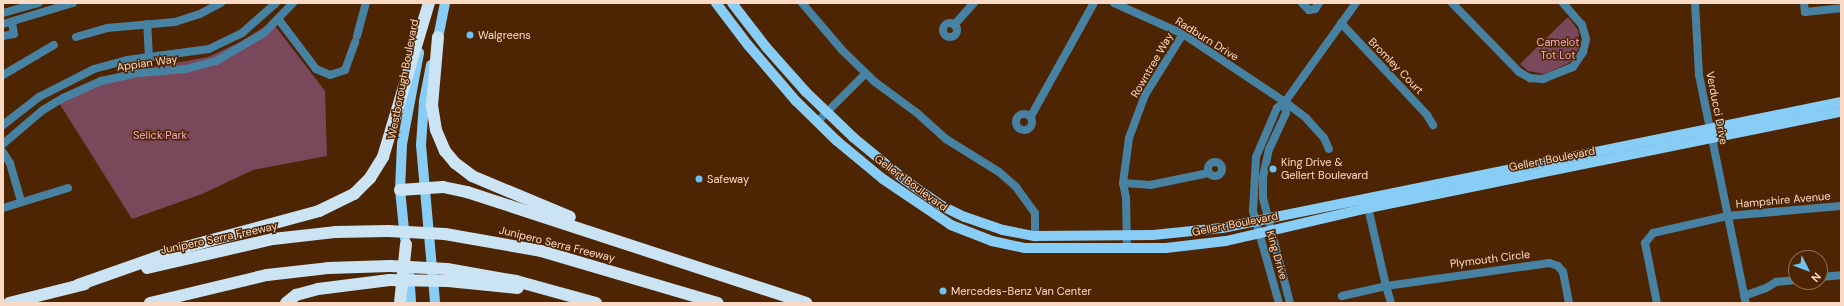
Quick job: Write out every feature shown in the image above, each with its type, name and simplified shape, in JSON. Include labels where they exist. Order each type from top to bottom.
[{"type":"highway","points":[[78,286],[186,247],[319,211],[354,194],[370,178],[383,158],[430,3]]},
{"type":"highway","points":[[438,37],[432,112],[438,136],[448,156],[472,176],[583,223],[590,230]]},
{"type":"highway","points":[[400,190],[423,188],[460,190],[590,230],[806,303]]},
{"type":"highway","name":"Junipero Serra Freeway","points":[[9,303],[258,241],[320,233],[388,231],[445,234],[541,251],[718,303]]},
{"type":"highway","points":[[400,303],[406,244]]},
{"type":"highway","points":[[150,303],[274,274],[328,268],[390,266],[447,275],[501,278],[596,303]]},
{"type":"highway","points":[[286,303],[292,297],[308,291],[389,280],[447,275]]},
{"type":"main road","name":"Westborough Boulevard","points":[[411,303],[400,190],[405,117],[430,3]]},
{"type":"main road","points":[[435,303],[423,188],[422,116],[445,3]]},
{"type":"main road","name":"Gellert Boulevard","points":[[716,3],[768,70],[817,122],[897,190],[935,217],[964,231],[992,241],[1025,248],[1177,248],[1260,233],[1367,203],[1841,102]]},
{"type":"main road","name":"Gellert Boulevard","points":[[732,3],[778,62],[827,113],[890,168],[942,206],[987,226],[1035,236],[1127,235],[1199,231],[1256,220],[1367,203],[1712,139],[1841,112]]},
{"type":"street","points":[[3,13],[40,3]]},
{"type":"street","points":[[3,24],[12,23],[55,6],[72,3]]},
{"type":"street","points":[[76,36],[107,28],[175,22],[200,14],[221,3]]},
{"type":"street","name":"Appian Way","points":[[3,124],[39,97],[94,69],[127,60],[209,49],[242,33],[276,3]]},
{"type":"street","name":"Appian Way","points":[[3,144],[63,98],[106,80],[140,72],[186,69],[216,61],[245,46],[279,20],[293,3]]},
{"type":"street","points":[[279,20],[316,69],[330,75],[346,70],[366,3]]},
{"type":"street","points":[[802,3],[866,73],[946,139],[999,172],[1016,187],[1035,213],[1035,236]]},
{"type":"street","points":[[954,25],[974,3]]},
{"type":"street","points":[[1030,116],[1094,3]]},
{"type":"street","name":"Radburn Drive","points":[[1114,3],[1183,34],[1285,102],[1306,118],[1324,138],[1329,149]]},
{"type":"street","points":[[1302,3],[1309,10],[1315,9],[1319,3]]},
{"type":"street","name":"King Drive","points":[[1280,303],[1256,220],[1252,182],[1256,157],[1277,108],[1285,102],[1356,3]]},
{"type":"street","points":[[1452,3],[1519,72],[1543,79],[1573,67],[1583,52],[1586,39],[1582,25],[1564,3]]},
{"type":"street","name":"Verducci Drive","points":[[1695,3],[1699,75],[1745,299]]},
{"type":"street","points":[[1804,3],[1804,12],[1841,8]]},
{"type":"street","points":[[3,36],[14,34],[12,23]]},
{"type":"street","name":"Bromley Court","points":[[1341,23],[1427,114],[1432,125]]},
{"type":"street","points":[[106,80],[112,73],[143,67],[150,58],[147,24]]},
{"type":"street","name":"Rowntree Way","points":[[1127,248],[1126,198],[1123,183],[1129,138],[1146,96],[1183,34]]},
{"type":"street","points":[[3,75],[54,45]]},
{"type":"street","points":[[817,122],[866,73]]},
{"type":"street","name":"King Drive","points":[[1285,102],[1286,113],[1269,149],[1263,177],[1263,198],[1290,303]]},
{"type":"street","points":[[3,152],[10,163],[21,201]]},
{"type":"street","points":[[1123,183],[1150,186],[1209,172]]},
{"type":"street","points":[[3,208],[21,201],[68,188]]},
{"type":"street","points":[[1367,203],[1391,303]]},
{"type":"street","name":"Hampshire Avenue","points":[[1656,303],[1645,243],[1653,233],[1727,216],[1841,206]]},
{"type":"street","name":"Plymouth Circle","points":[[1342,296],[1386,286],[1549,263],[1558,266],[1563,272],[1569,303]]},
{"type":"street","points":[[1828,276],[1841,275]]},
{"type":"street","points":[[1745,299],[1776,282],[1788,281]]},
{"type":"green space","name":"Camelot Tot Lot","points":[[1568,17],[1578,30],[1579,48],[1574,57],[1569,63],[1544,74],[1528,71],[1520,64]]},
{"type":"green space","name":"Selick Park","points":[[272,22],[325,91],[327,156],[253,170],[202,194],[132,219],[56,98],[84,84],[119,73],[208,57],[240,42]]},
{"type":"place","name":"Walgreens","points":[[470,35]]},
{"type":"place","name":"King Drive & Gellert Boulevard","points":[[1273,169]]},
{"type":"place","name":"Safeway","points":[[699,179]]},
{"type":"place","name":"Mercedes-Benz Van Center","points":[[943,291]]}]
